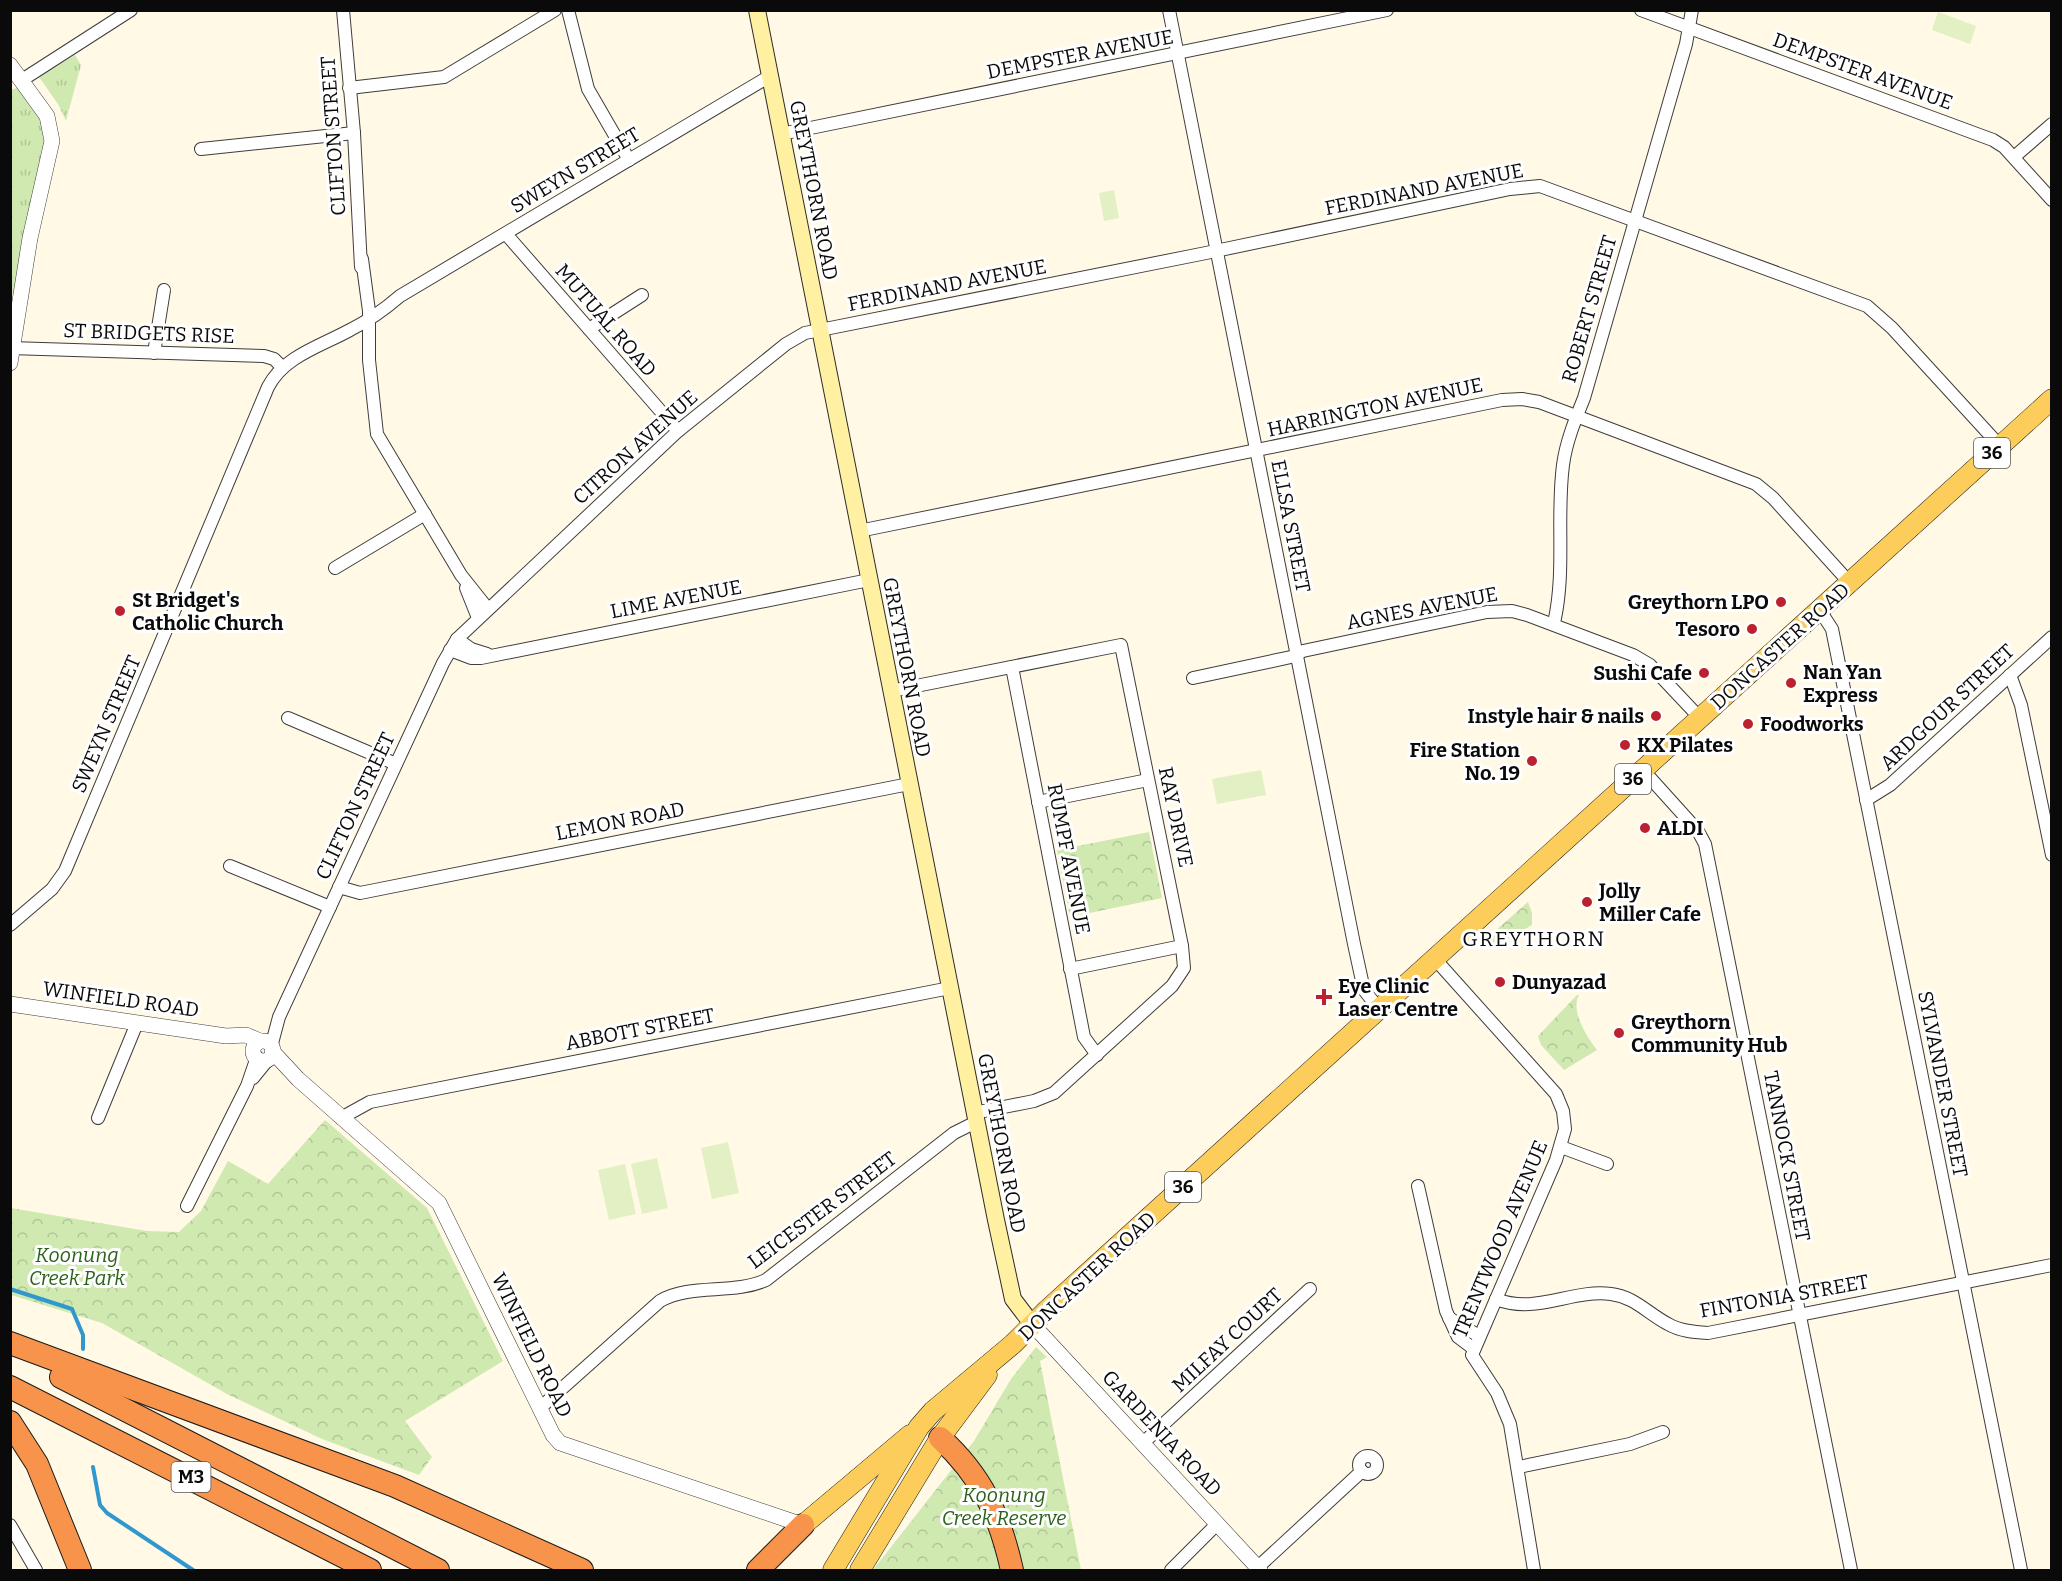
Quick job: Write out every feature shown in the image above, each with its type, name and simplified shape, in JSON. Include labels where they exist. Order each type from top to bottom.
[{"type":"highway","points":[[10,1343],[395,1486],[582,1570]]},
{"type":"highway","name":"M3","points":[[10,1351],[438,1570]]},
{"type":"highway","name":"M3","points":[[10,1387],[370,1570]]},
{"type":"highway","points":[[10,1422],[37,1464],[80,1570]]},
{"type":"highway","points":[[940,1438],[978,1481],[993,1507],[1002,1526],[1012,1570]]},
{"type":"highway","name":"36","points":[[758,1570],[802,1525]]},
{"type":"main road","name":"GREYTHORN ROAD","points":[[757,10],[975,1118],[1013,1299],[1032,1324]]},
{"type":"main road","name":"DONCASTER ROAD","points":[[802,1525],[1003,1353],[1032,1324],[2052,399]]},
{"type":"main road","name":"DONCASTER ROAD","points":[[860,1570],[940,1438],[1003,1353]]},
{"type":"main road","name":"DONCASTER ROAD","points":[[833,1570],[919,1427]]},
{"type":"main road","points":[[919,1427],[940,1438]]},
{"type":"street","points":[[16,81],[131,10]]},
{"type":"street","name":"CLIFTON STREET","points":[[187,1206],[264,1051],[396,764],[454,645],[488,609],[461,575],[377,434],[369,360],[354,133],[343,10]]},
{"type":"street","points":[[349,88],[444,77],[555,10]]},
{"type":"street","points":[[568,10],[588,89],[629,160]]},
{"type":"street","name":"ELLSA STREET","points":[[1169,10],[1363,985],[1366,994],[1379,1009]]},
{"type":"street","name":"DEMPSTER AVENUE","points":[[781,134],[1386,10]]},
{"type":"street","name":"DEMPSTER AVENUE","points":[[1641,10],[1993,140],[2014,158],[2052,200]]},
{"type":"street","name":"ROBERT STREET","points":[[1554,623],[1560,584],[1563,467],[1690,28],[1692,10]]},
{"type":"street","points":[[10,65],[16,81],[47,116],[52,141],[30,238],[12,353]]},
{"type":"street","name":"SWEYN STREET","points":[[10,925],[52,890],[65,871],[268,387],[282,367],[770,76]]},
{"type":"street","points":[[2014,158],[2052,124]]},
{"type":"street","points":[[201,149],[354,133]]},
{"type":"street","name":"FERDINAND AVENUE","points":[[820,330],[1217,251],[1522,187],[1550,189],[1867,306],[1892,328],[2000,446]]},
{"type":"street","name":"MUTUAL ROAD","points":[[506,234],[678,431]]},
{"type":"street","points":[[154,352],[164,290]]},
{"type":"street","points":[[589,329],[642,295]]},
{"type":"street","name":"CITRON AVENUE","points":[[488,609],[678,431],[794,338],[820,330]]},
{"type":"street","name":"ST BRIDGETS RISE","points":[[12,353],[154,352],[264,356],[274,359],[282,367]]},
{"type":"street","name":"HARRINGTON AVENUE","points":[[859,531],[1256,452],[1502,400],[1530,400],[1756,484],[1773,498],[1850,582]]},
{"type":"street","points":[[335,568],[425,514]]},
{"type":"street","name":"CLIFTON STREET","points":[[461,575],[478,618]]},
{"type":"street","name":"LIME AVENUE","points":[[454,645],[491,655],[869,580]]},
{"type":"street","name":"SYLVANDER STREET","points":[[1819,609],[1832,629],[2020,1570]]},
{"type":"street","name":"AGNES AVENUE","points":[[1193,678],[1487,612],[1512,611],[1554,623],[1644,660],[1700,718]]},
{"type":"street","name":"ARDGOUR STREET","points":[[1866,800],[1890,786],[2052,637]]},
{"type":"street","name":"RAY DRIVE","points":[[891,691],[1121,645],[1182,946],[1185,963],[1178,979],[1097,1055],[1049,1096],[975,1118]]},
{"type":"street","name":"RUMPF AVENUE","points":[[1012,667],[1084,1037],[1097,1055]]},
{"type":"street","points":[[2010,675],[2021,705],[2051,854]]},
{"type":"street","points":[[288,718],[396,764]]},
{"type":"street","name":"TANNOCK STREET","points":[[1643,770],[1701,834],[1705,844],[1851,1570]]},
{"type":"street","points":[[1038,802],[1148,780]]},
{"type":"street","name":"LEMON ROAD","points":[[339,887],[360,893],[909,784]]},
{"type":"street","points":[[230,866],[330,907]]},
{"type":"street","points":[[1070,969],[1182,946]]},
{"type":"street","name":"TRENTWOOD AVENUE","points":[[1435,959],[1550,1085],[1564,1117],[1561,1147],[1497,1299],[1479,1335],[1473,1359],[1492,1384],[1506,1413],[1519,1467],[1534,1570]]},
{"type":"street","name":"ABBOTT STREET","points":[[341,1118],[370,1102],[950,988]]},
{"type":"street","name":"WINFIELD ROAD","points":[[10,1004],[226,1036],[264,1051],[439,1203],[553,1435],[563,1445],[802,1525]]},
{"type":"street","points":[[98,1118],[137,1023]]},
{"type":"street","name":"LEICESTER STREET","points":[[540,1408],[660,1301],[677,1294],[753,1285],[766,1280],[975,1118]]},
{"type":"street","points":[[1561,1147],[1607,1164]]},
{"type":"street","points":[[1418,1186],[1441,1294],[1449,1318],[1458,1337],[1474,1349]]},
{"type":"street","name":"FINTONIA STREET","points":[[1497,1299],[1524,1306],[1590,1294],[1620,1295],[1637,1302],[1666,1323],[1696,1332],[1718,1332],[2052,1265]]},
{"type":"street","name":"MILFAY COURT","points":[[1143,1443],[1310,1290]]},
{"type":"street","points":[[1449,1318],[1479,1335]]},
{"type":"street","name":"GARDENIA ROAD","points":[[1032,1324],[1258,1569]]},
{"type":"street","points":[[1519,1467],[1630,1444],[1663,1432]]},
{"type":"street","points":[[1258,1569],[1362,1471]]},
{"type":"street","points":[[1171,1570],[1217,1524]]},
{"type":"street","points":[[10,1525],[36,1570]]},
{"type":"green space","points":[[1938,12],[1976,26],[1970,44],[1932,30]]},
{"type":"green space","points":[[75,55],[81,65],[66,121],[58,104],[39,77]]},
{"type":"green space","points":[[19,87],[48,129],[14,294],[11,295],[11,90]]},
{"type":"green space","points":[[1114,190],[1119,218],[1104,221],[1099,193]]},
{"type":"green space","points":[[1261,770],[1266,795],[1217,804],[1212,779]]},
{"type":"green space","points":[[1149,832],[1162,898],[1070,917],[1057,850]]},
{"type":"green space","points":[[1528,902],[1532,913],[1532,925],[1502,942],[1479,945]]},
{"type":"green space","points":[[1579,995],[1578,1016],[1597,1050],[1564,1070],[1541,1045],[1538,1036]]},
{"type":"green space","name":"Koonung Creek Park","points":[[325,1120],[427,1208],[503,1361],[405,1421],[432,1457],[419,1475],[322,1439],[227,1394],[102,1323],[11,1295],[11,1208],[147,1231],[179,1232],[201,1211],[228,1161],[268,1184]]},
{"type":"green space","points":[[728,1142],[739,1193],[712,1199],[701,1148]]},
{"type":"green space","points":[[657,1158],[668,1208],[642,1214],[631,1164]]},
{"type":"green space","points":[[625,1164],[636,1214],[609,1220],[598,1170]]},
{"type":"green space","name":"Koonung Creek Reserve","points":[[1036,1347],[1047,1357],[1040,1361],[1081,1570],[873,1570],[974,1441],[1011,1379]]},
{"type":"waterway","points":[[10,1289],[72,1309],[83,1335],[83,1349]]},
{"type":"waterway","points":[[93,1467],[100,1505],[107,1513],[193,1570]]},
{"type":"place","name":"Greythorn LPO","points":[[1781,602]]},
{"type":"place","name":"St Bridget's Catholic Church","points":[[120,611]]},
{"type":"place","name":"Tesoro","points":[[1752,629]]},
{"type":"place","name":"Sushi Cafe","points":[[1704,673]]},
{"type":"place","name":"Nan Yan Express","points":[[1791,683]]},
{"type":"place","name":"Instyle hair & nails","points":[[1656,716]]},
{"type":"place","name":"Foodworks","points":[[1748,724]]},
{"type":"place","name":"KX Pilates","points":[[1625,745]]},
{"type":"place","name":"Fire Station No. 19","points":[[1532,761]]},
{"type":"place","name":"ALDI","points":[[1645,828]]},
{"type":"place","name":"Jolly Miller Cafe","points":[[1587,902]]},
{"type":"place","name":"Dunyazad","points":[[1500,982]]},
{"type":"place","name":"Eye Clinic Laser Centre","points":[[1324,997]]},
{"type":"place","name":"Greythorn Community Hub","points":[[1619,1033]]},
{"type":"district","name":"GREYTHORN","points":[[1534,939]]}]
